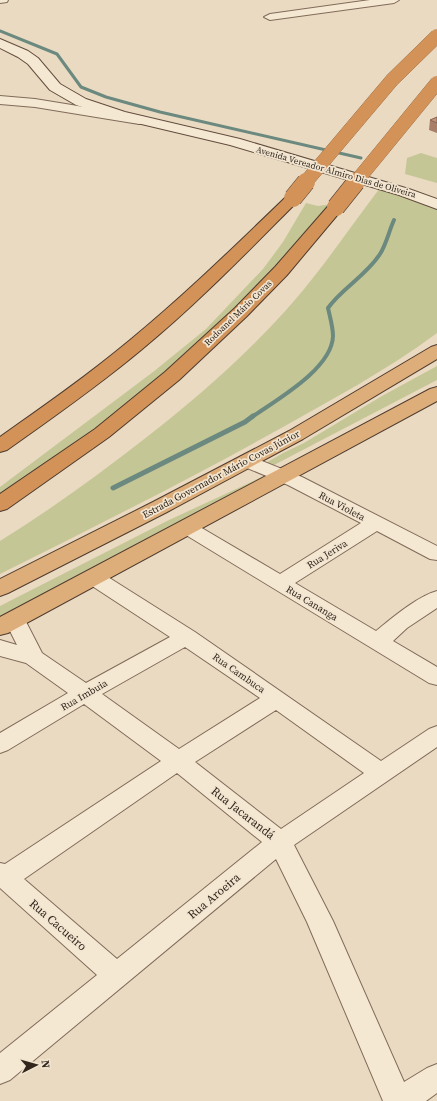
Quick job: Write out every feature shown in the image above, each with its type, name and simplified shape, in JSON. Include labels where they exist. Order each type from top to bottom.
[{"type":"highway","points":[[0,446],[75,393],[175,312],[292,198],[392,80],[437,36]]},
{"type":"highway","name":"Rodoanel Mário Covas","points":[[0,504],[102,433],[172,376],[241,312],[336,207],[437,83]]},
{"type":"highway","points":[[385,383],[437,340]]},
{"type":"highway","name":"Estrada Governador Mário Covas Júnior","points":[[0,588],[160,507],[296,435],[437,351]]},
{"type":"highway","points":[[8,623],[188,528],[437,393]]},
{"type":"main road","name":"Avenida Vereador Almiro Dias de Oliveira","points":[[0,43],[23,54],[33,61],[55,87],[68,96],[101,109],[235,142],[404,192],[437,204]]},
{"type":"main road","name":"Avenida Vereador Almiro Dias de Oliveira","points":[[235,142],[275,148],[318,158],[437,190]]},
{"type":"street","points":[[270,17],[394,0]]},
{"type":"street","points":[[0,100],[22,102],[93,114],[154,121]]},
{"type":"street","name":"Rua Violeta","points":[[246,461],[295,481],[437,554]]},
{"type":"street","name":"Rua Jeriva","points":[[279,583],[375,523]]},
{"type":"street","name":"Rua Cananga","points":[[188,528],[437,677]]},
{"type":"street","name":"Rua Cambuca","points":[[93,577],[178,642],[300,714],[381,773]]},
{"type":"street","points":[[377,642],[400,623],[437,598]]},
{"type":"street","name":"Rua Jacarandá","points":[[8,623],[34,658],[178,761],[280,842],[320,921],[400,1101]]},
{"type":"street","name":"Rua Imbuia","points":[[0,744],[178,642]]},
{"type":"street","name":"Rua Jacarandá","points":[[0,648],[34,658]]},
{"type":"street","points":[[3,876],[178,761],[276,699]]},
{"type":"street","name":"Rua Aroeira","points":[[0,1071],[280,842],[437,735]]},
{"type":"street","name":"Rua Cacueiro","points":[[3,876],[117,976]]},
{"type":"street","points":[[400,1101],[437,1077]]},
{"type":"green space","points":[[421,153],[437,158],[437,183],[405,174],[407,158]]},
{"type":"green space","points":[[380,188],[437,208],[437,333],[378,373],[240,451],[0,574],[0,541],[55,505],[108,467],[203,391],[241,357],[294,301]]},
{"type":"green space","points":[[306,203],[318,206],[332,204],[252,307],[0,506],[0,487],[153,372],[206,329],[263,269],[283,242]]},
{"type":"green space","points":[[437,366],[437,380],[274,465],[262,465],[304,443],[382,396]]},
{"type":"green space","points":[[270,474],[0,617],[0,606],[167,521]]},
{"type":"building","points":[[437,117],[437,123],[430,120]]},
{"type":"waterway","points":[[0,31],[57,54],[81,87],[106,97],[160,112],[361,158]]},
{"type":"waterway","points":[[252,417],[288,393],[313,372],[323,360],[330,348],[333,336],[328,308],[340,294],[374,262],[384,246],[394,220]]},
{"type":"waterway","points":[[113,488],[245,422],[253,416]]}]
